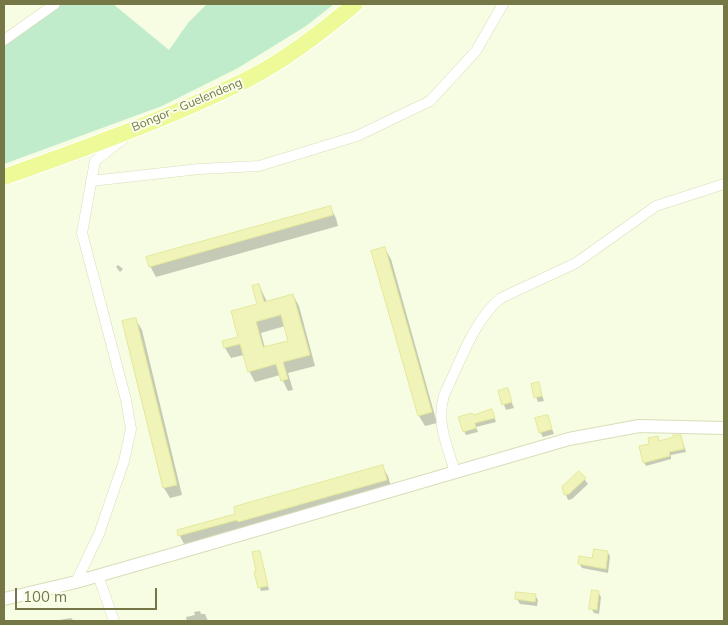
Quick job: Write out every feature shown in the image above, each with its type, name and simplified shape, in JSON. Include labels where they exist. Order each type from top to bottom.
[{"type":"highway","name":"Bongor - Guelendeng","points":[[4,176],[60,157],[165,116],[257,74],[290,53],[354,4]]},
{"type":"street","points":[[4,40],[55,4]]},
{"type":"street","points":[[92,181],[199,169],[259,166],[357,136],[430,101],[476,51],[502,4]]},
{"type":"street","points":[[76,582],[99,534],[124,461],[131,429],[126,400],[82,233],[96,161],[118,141],[165,116]]},
{"type":"street","points":[[455,472],[441,426],[441,407],[444,395],[480,321],[491,306],[501,298],[576,263],[656,206],[724,184]]},
{"type":"street","points":[[4,599],[76,582],[569,439],[639,426],[724,428]]},
{"type":"street","points":[[100,575],[100,581],[114,621]]},
{"type":"green space","points":[[60,4],[113,4],[169,50],[188,23],[207,4],[334,4],[306,26],[238,68],[162,106],[4,164],[4,44]]},
{"type":"building","points":[[331,206],[333,215],[149,267],[146,257]]},
{"type":"building","points":[[385,247],[432,412],[418,416],[371,251]]},
{"type":"building","points":[[259,284],[264,302],[293,294],[310,355],[283,362],[288,379],[281,381],[276,364],[248,372],[240,344],[224,348],[222,341],[238,337],[231,311],[257,304],[252,286]],"holes":[[[281,315],[288,341],[263,347],[256,322]]]},
{"type":"building","points":[[136,318],[177,485],[163,488],[122,321]]},
{"type":"building","points":[[539,382],[542,396],[534,398],[531,384]]},
{"type":"building","points":[[508,388],[512,402],[502,405],[498,391]]},
{"type":"building","points":[[492,409],[495,418],[475,423],[476,428],[463,432],[458,417]]},
{"type":"building","points":[[548,415],[552,429],[539,433],[535,418]]},
{"type":"building","points":[[673,435],[681,435],[684,449],[669,452],[670,456],[643,463],[639,446],[649,444],[648,438],[658,436],[659,441],[674,437]]},
{"type":"building","points":[[383,465],[387,480],[238,522],[237,520],[178,536],[177,530],[235,514],[234,507]]},
{"type":"building","points":[[579,471],[586,478],[569,494],[564,495],[562,487]]},
{"type":"building","points":[[594,549],[608,551],[606,569],[578,564],[579,556],[592,558]]},
{"type":"building","points":[[260,551],[268,586],[258,588],[252,552]]},
{"type":"building","points":[[592,590],[599,591],[597,610],[589,609]]},
{"type":"building","points":[[516,592],[536,594],[535,602],[515,599]]}]
